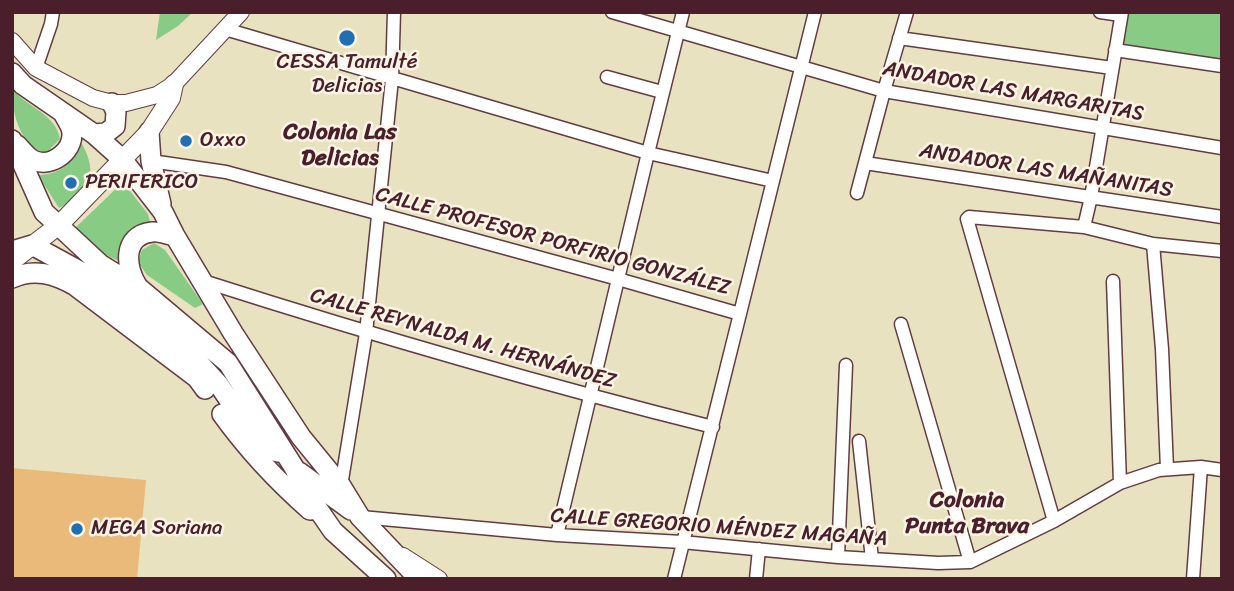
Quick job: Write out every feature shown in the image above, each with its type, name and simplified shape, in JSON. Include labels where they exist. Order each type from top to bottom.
[{"type":"main road","points":[[12,72],[23,85],[94,134],[122,159],[163,212],[233,333],[300,437],[341,486],[360,517]]},
{"type":"main road","points":[[12,261],[59,225],[149,132],[171,98],[174,84]]},
{"type":"main road","points":[[94,134],[106,133],[115,126],[116,112],[112,103]]},
{"type":"main road","points":[[13,141],[36,161],[50,162],[61,156],[69,144],[72,130],[63,113]]},
{"type":"main road","points":[[149,132],[151,161],[163,212]]},
{"type":"main road","points":[[13,141],[44,212],[100,264],[139,288],[228,363],[295,469],[304,489],[333,531]]},
{"type":"main road","points":[[139,288],[130,274],[127,261],[133,243],[142,235],[153,231],[175,236]]},
{"type":"main road","points":[[12,251],[32,245],[98,281],[177,339],[219,385],[244,422],[295,469],[360,517],[419,579]]},
{"type":"main road","points":[[12,278],[37,272],[57,276],[129,324],[197,378],[248,450],[279,482],[386,579]]},
{"type":"street","points":[[36,68],[53,12]]},
{"type":"street","points":[[12,41],[36,68],[93,98],[112,103],[142,100],[174,84],[241,12]]},
{"type":"street","points":[[341,486],[366,333],[392,79],[394,12]]},
{"type":"street","name":"ANDADOR LAS MARGARITAS","points":[[612,12],[884,91],[1222,148]]},
{"type":"street","points":[[557,536],[683,12]]},
{"type":"street","points":[[674,579],[815,12]]},
{"type":"street","points":[[858,192],[907,12]]},
{"type":"street","points":[[1084,227],[1121,14],[1100,12]]},
{"type":"street","points":[[225,29],[648,153],[773,181]]},
{"type":"street","points":[[899,38],[1112,68]]},
{"type":"street","points":[[1115,50],[1222,66]]},
{"type":"street","points":[[607,77],[662,92]]},
{"type":"street","name":"CALLE PROFESOR PORFIRIO GONZÁLEZ","points":[[151,161],[226,172],[740,314]]},
{"type":"street","name":"ANDADOR LAS MAÑANITAS","points":[[865,163],[1222,216]]},
{"type":"street","points":[[1054,522],[966,223],[969,217],[1084,227],[1153,244],[1222,251]]},
{"type":"street","points":[[1153,244],[1162,349],[1167,469]]},
{"type":"street","name":"CALLE REYNALDA M. HERNÁNDEZ","points":[[203,281],[366,333],[590,396],[713,427]]},
{"type":"street","points":[[1113,281],[1120,483]]},
{"type":"street","points":[[901,324],[970,562]]},
{"type":"street","points":[[838,557],[846,365]]},
{"type":"street","points":[[859,441],[872,559]]},
{"type":"street","points":[[1193,579],[1200,467]]},
{"type":"street","name":"CALLE GREGORIO MÉNDEZ MAGAÑA","points":[[360,517],[557,536],[682,542],[838,557],[938,563],[970,562],[1054,522],[1120,483],[1167,469],[1200,467],[1222,470]]},
{"type":"street","points":[[756,579],[759,550]]},
{"type":"street","points":[[394,552],[439,579]]},
{"type":"street","points":[[937,579],[938,563]]},
{"type":"green space","points":[[160,12],[193,12],[178,26],[156,40]]},
{"type":"green space","points":[[1122,12],[1222,12],[1222,66],[1115,50]]},
{"type":"green space","points":[[12,89],[47,117],[57,130],[60,139],[46,153],[30,144],[19,128]]},
{"type":"green space","points":[[81,142],[90,164],[89,181],[85,189],[59,208],[38,175],[60,170],[70,162]]},
{"type":"green space","points":[[123,182],[148,214],[151,226],[121,262],[104,254],[75,228]]},
{"type":"green space","points":[[154,243],[165,250],[203,304],[195,308],[147,275],[138,262],[142,250]]},
{"type":"building","name":"MEGA Soriana","points":[[12,468],[146,480],[137,579],[12,579]]},
{"type":"place","name":"CESSA Tamulté Delicias","points":[[347,38]]},
{"type":"place","name":"Oxxo","points":[[186,141]]},
{"type":"place","name":"PERIFERICO","points":[[71,183]]},
{"type":"place","name":"MEGA Soriana","points":[[77,529]]},
{"type":"district","name":"Colonia Las Delicias","points":[[340,146]]},
{"type":"district","name":"Colonia Punta Brava","points":[[967,514]]}]
